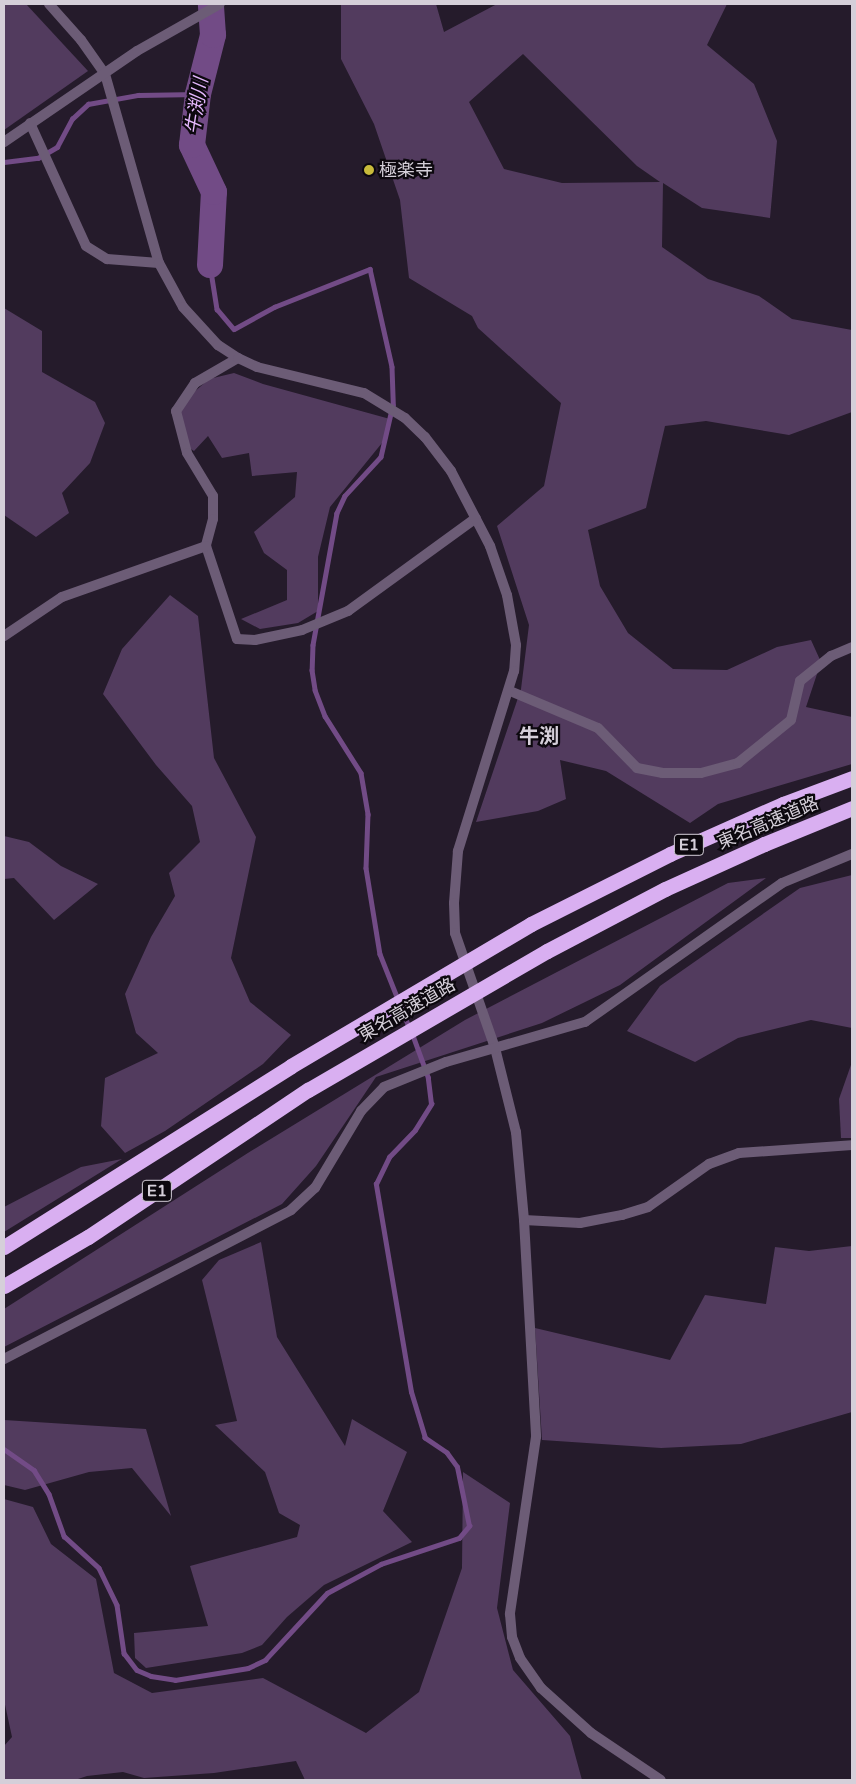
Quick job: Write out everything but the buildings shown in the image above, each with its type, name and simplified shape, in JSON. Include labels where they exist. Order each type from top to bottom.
[{"type":"highway","name":"東名高速道路","points":[[4,1248],[291,1066],[531,924],[670,854],[783,804],[852,778]]},
{"type":"highway","name":"東名高速道路","points":[[4,1286],[88,1237],[308,1090],[547,951],[674,885],[764,844],[852,808]]},
{"type":"street","points":[[48,4],[81,40],[105,74],[159,262],[183,307],[218,345],[238,358],[257,367],[364,393],[405,418],[444,461],[490,546],[507,595],[516,645],[510,692],[458,851],[455,879],[455,933],[495,1048],[516,1132],[524,1220],[536,1437],[510,1614],[512,1637],[520,1658],[541,1688],[591,1733],[661,1780]]},
{"type":"street","points":[[4,142],[137,51],[220,4]]},
{"type":"street","points":[[30,123],[86,246],[107,259],[159,262]]},
{"type":"street","points":[[238,358],[195,383],[176,412],[187,453],[213,496],[213,519],[206,546],[237,639],[255,640],[302,630],[348,611],[476,518]]},
{"type":"street","points":[[4,636],[62,597],[206,546]]},
{"type":"street","points":[[510,692],[598,728],[637,768],[662,774],[701,773],[738,763],[791,720],[800,681],[831,656],[852,647]]},
{"type":"street","points":[[4,1359],[291,1210],[315,1188],[361,1111],[384,1087],[446,1062],[585,1022],[782,883],[852,854]]},
{"type":"street","points":[[524,1220],[580,1223],[622,1215],[648,1207],[709,1164],[739,1152],[852,1145]]},
{"type":"shaded area","points":[[4,4],[26,4],[88,71],[4,130]]},
{"type":"shaded area","points":[[341,4],[436,4],[444,32],[497,4],[727,4],[707,45],[754,84],[777,141],[770,218],[702,208],[663,183],[662,247],[708,279],[759,296],[792,319],[852,330],[852,412],[789,435],[706,421],[665,426],[646,508],[588,530],[600,586],[628,633],[673,669],[727,670],[777,647],[811,640],[821,662],[806,707],[852,717],[852,764],[718,804],[690,823],[606,771],[560,760],[566,799],[538,811],[476,822],[521,689],[529,625],[497,526],[544,486],[561,403],[478,328],[472,316],[409,278],[400,200],[374,124],[341,59]],"holes":[[[523,54],[637,166],[660,182],[562,183],[504,169],[469,102]]]},
{"type":"shaded area","points":[[4,308],[42,331],[42,372],[95,402],[105,423],[90,463],[62,493],[69,513],[36,537],[4,515]]},
{"type":"shaded area","points":[[234,373],[263,384],[390,419],[386,438],[330,507],[318,557],[318,611],[298,623],[260,629],[241,619],[287,600],[287,570],[264,553],[254,532],[295,497],[297,472],[252,476],[249,453],[222,458],[208,436],[194,451],[180,442],[177,424],[185,400],[209,379]]},
{"type":"shaded area","points":[[170,595],[198,616],[214,758],[256,837],[231,958],[250,1002],[291,1035],[263,1064],[165,1131],[125,1153],[101,1126],[105,1078],[158,1053],[136,1033],[125,994],[151,937],[175,896],[169,873],[200,842],[192,806],[156,765],[103,694],[122,649]]},
{"type":"shaded area","points":[[4,836],[29,842],[61,866],[98,884],[54,920],[14,878],[4,879]]},
{"type":"shaded area","points":[[852,875],[852,1028],[811,1020],[738,1038],[695,1062],[627,1031],[660,986],[800,888]]},
{"type":"shaded area","points":[[766,878],[620,985],[542,1023],[376,1077],[316,1166],[282,1204],[4,1347],[4,1309],[251,1151],[465,1020],[728,883]]},
{"type":"shaded area","points":[[852,1062],[852,1138],[841,1138],[839,1099]]},
{"type":"shaded area","points":[[122,1159],[4,1232],[4,1207],[81,1167]]},
{"type":"shaded area","points":[[261,1242],[277,1337],[345,1446],[352,1419],[407,1452],[383,1511],[412,1542],[324,1585],[287,1617],[262,1645],[242,1653],[146,1668],[135,1658],[134,1633],[208,1626],[190,1566],[297,1537],[300,1525],[279,1513],[265,1472],[215,1425],[237,1421],[202,1280],[219,1260]]},
{"type":"shaded area","points":[[852,1246],[852,1412],[741,1444],[661,1448],[542,1440],[535,1328],[670,1360],[705,1295],[766,1304],[775,1247],[809,1251]]},
{"type":"shaded area","points":[[4,1420],[146,1429],[171,1516],[132,1468],[89,1472],[25,1490],[4,1485]]},
{"type":"shaded area","points":[[463,1472],[510,1503],[497,1608],[513,1670],[570,1736],[582,1780],[305,1780],[296,1761],[214,1773],[144,1778],[123,1772],[87,1776],[75,1780],[4,1780],[4,1746],[12,1737],[4,1700],[4,1499],[33,1507],[51,1544],[96,1579],[114,1673],[152,1693],[263,1678],[366,1733],[419,1692],[462,1568]]},
{"type":"waterway","name":"牛渕川","points":[[210,265],[214,192],[192,145],[198,94],[213,35],[211,4]]},
{"type":"waterway","points":[[4,162],[38,158],[57,147],[72,119],[88,104],[138,95],[198,94]]},
{"type":"waterway","points":[[210,265],[217,309],[234,329],[274,307],[370,269],[392,367],[393,405],[381,457],[345,496],[337,513],[313,645],[312,670],[315,690],[325,716],[361,773],[368,814],[366,868],[380,954],[409,1027]]},
{"type":"waterway","points":[[4,1449],[34,1470],[49,1494],[64,1536],[99,1568],[117,1605],[124,1653],[137,1670],[151,1676],[175,1680],[248,1668],[265,1660],[327,1593],[381,1564],[459,1538],[469,1526],[457,1467],[447,1453],[425,1438],[411,1392],[376,1184],[389,1157],[415,1130],[431,1104],[428,1078],[412,1034]]},
{"type":"place","name":"極楽寺","points":[[369,170]]},
{"type":"district","name":"牛渕","points":[[539,737]]}]
